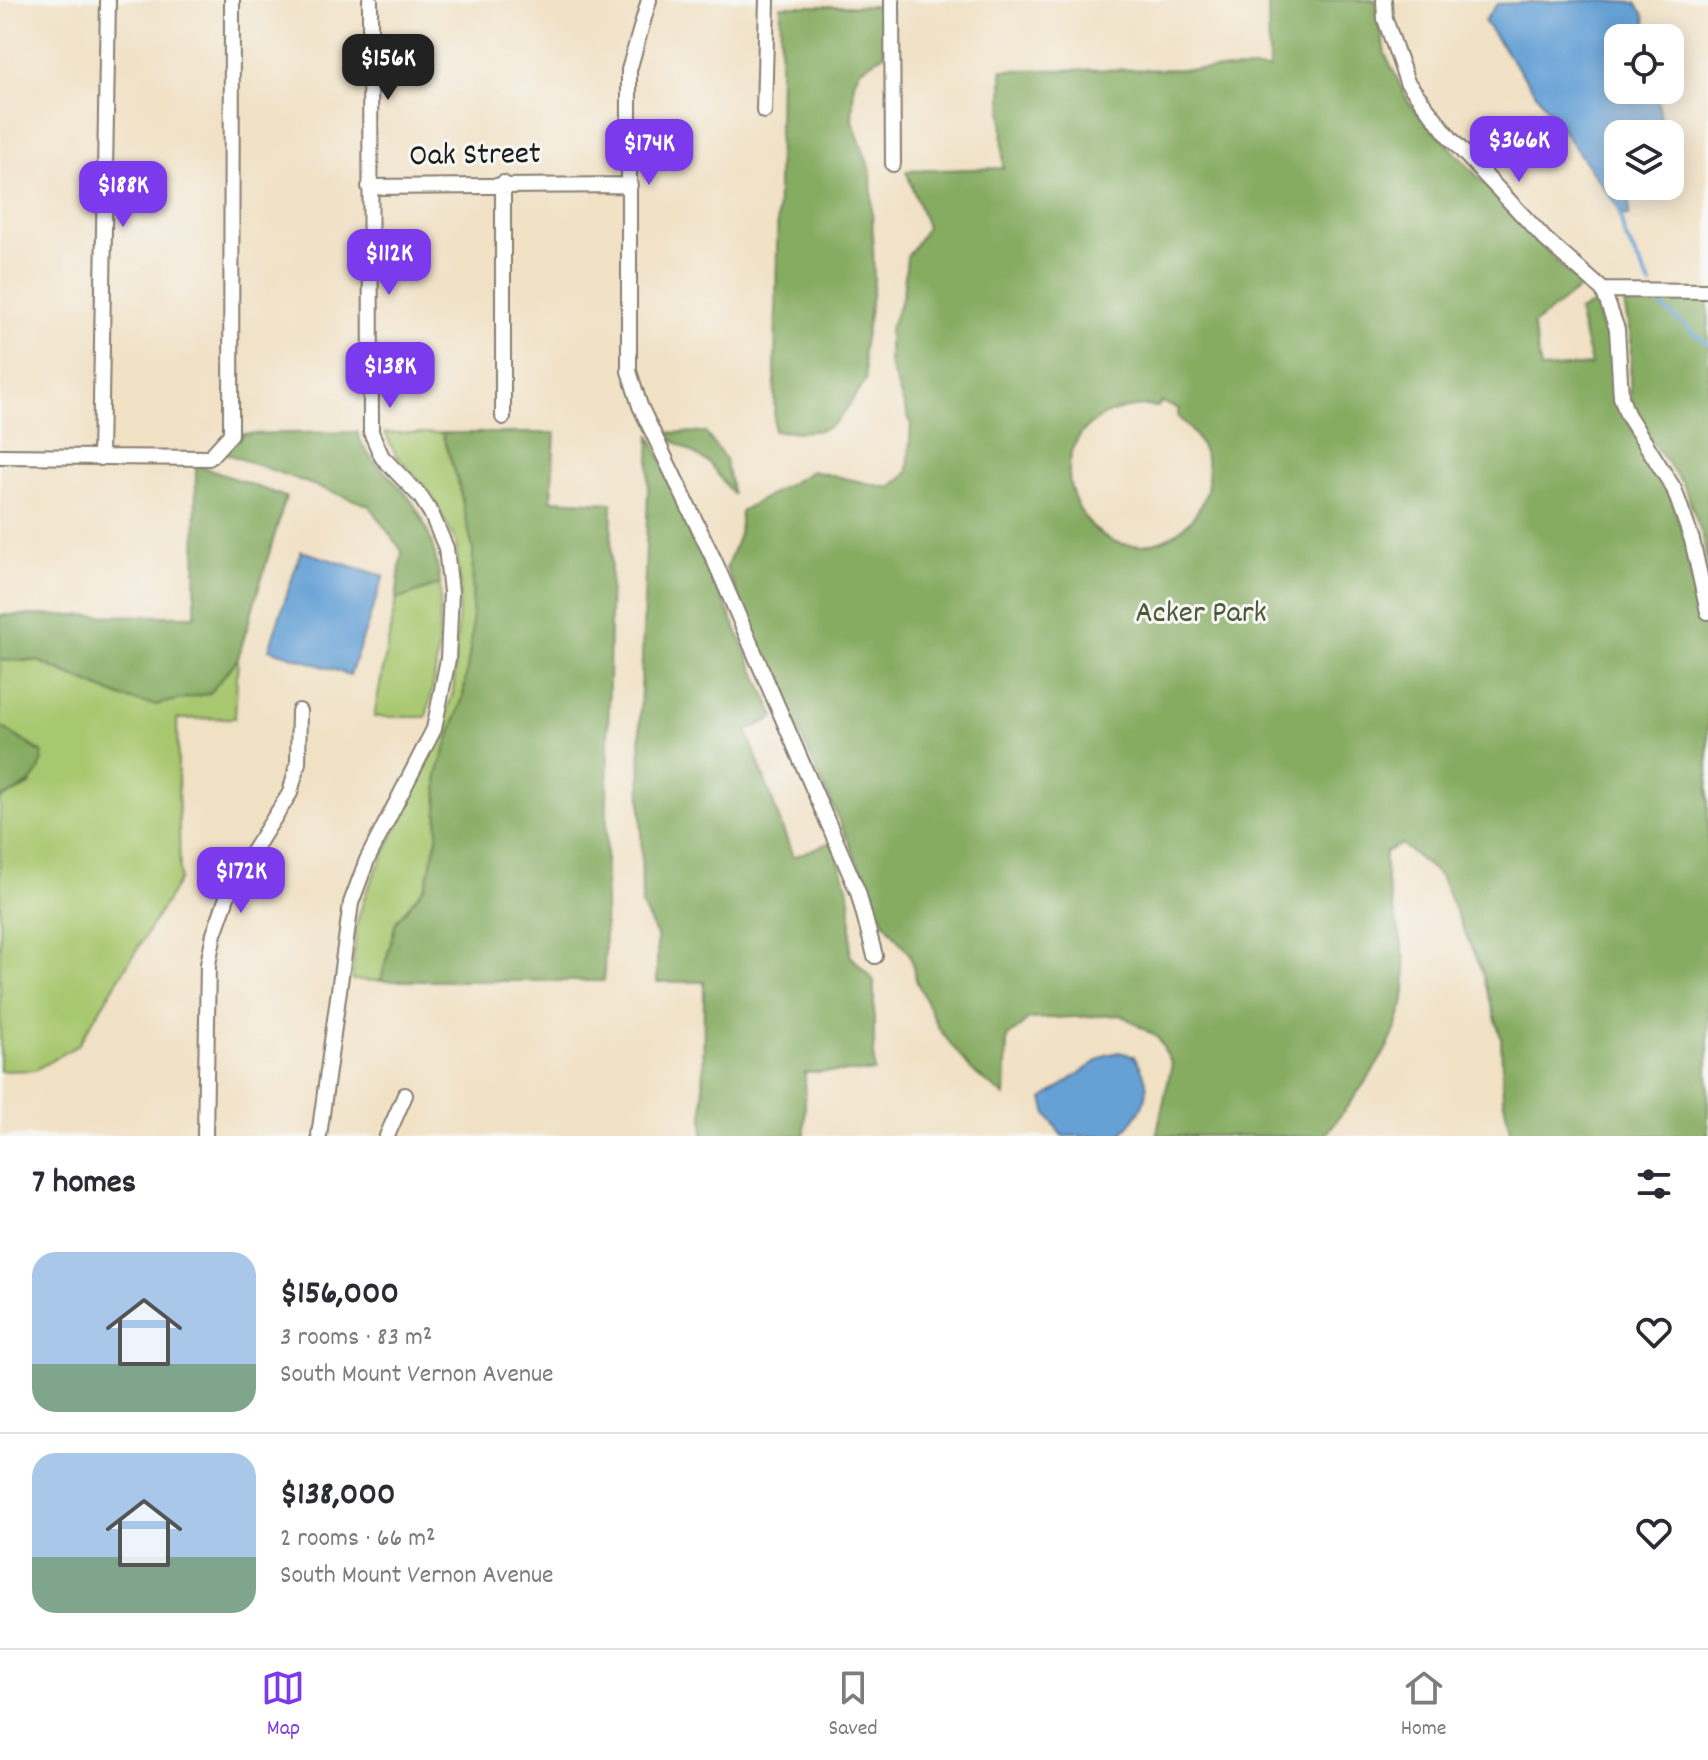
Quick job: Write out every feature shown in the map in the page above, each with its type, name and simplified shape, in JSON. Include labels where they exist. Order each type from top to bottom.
[{"type":"street","points":[[100,458],[108,0]]},
{"type":"street","points":[[0,456],[209,458],[231,434],[232,0]]},
{"type":"street","points":[[319,1136],[351,903],[367,860],[434,729],[448,659],[451,592],[446,548],[431,513],[420,496],[382,457],[371,432],[370,0]]},
{"type":"street","points":[[649,0],[629,70],[629,371],[640,406],[715,562],[858,892],[875,956]]},
{"type":"street","points":[[764,111],[767,0]]},
{"type":"street","points":[[892,0],[893,164]]},
{"type":"street","points":[[1384,0],[1385,19],[1407,82],[1451,139],[1545,239],[1603,290],[1617,329],[1621,397],[1627,414],[1674,489],[1692,540],[1708,612]]},
{"type":"street","points":[[503,183],[503,417]]},
{"type":"street","name":"Oak Street","points":[[369,187],[503,183],[630,185]]},
{"type":"street","points":[[1603,290],[1708,291]]},
{"type":"street","points":[[205,1136],[208,964],[214,934],[231,886],[290,793],[298,763],[299,711]]},
{"type":"street","points":[[387,1136],[405,1095]]},
{"type":"green space","name":"Acker Park","points":[[1268,0],[1376,0],[1385,54],[1409,103],[1581,287],[1533,325],[1541,369],[1591,365],[1578,311],[1602,300],[1611,333],[1614,397],[1667,488],[1686,543],[1694,599],[1701,620],[1708,627],[1708,1136],[1511,1136],[1503,1097],[1501,1038],[1482,972],[1440,876],[1401,844],[1385,852],[1385,864],[1403,949],[1406,977],[1403,1003],[1386,1050],[1325,1136],[1156,1136],[1172,1064],[1158,1038],[1121,1015],[1029,1019],[1007,1038],[1005,1096],[972,1071],[939,1029],[916,980],[910,955],[885,923],[726,569],[739,534],[741,511],[812,471],[890,488],[908,472],[911,424],[889,363],[889,331],[903,295],[907,257],[927,227],[906,171],[1003,168],[1002,70],[1269,69]],"holes":[[[1161,402],[1179,409],[1177,416],[1201,446],[1208,475],[1203,501],[1188,523],[1165,539],[1140,545],[1113,541],[1090,524],[1073,495],[1069,474],[1076,442],[1097,420],[1125,408],[1158,407]]]},
{"type":"green space","points":[[781,6],[886,6],[884,54],[860,70],[854,82],[852,120],[871,172],[874,283],[863,351],[866,380],[838,420],[830,426],[810,431],[774,431]]},
{"type":"green space","points":[[1708,297],[1708,569],[1703,537],[1683,484],[1636,421],[1630,398],[1631,339],[1623,298]]},
{"type":"green space","points":[[357,432],[370,456],[416,508],[432,544],[440,584],[396,600],[402,551],[368,505],[227,454],[235,434]]},
{"type":"green space","points":[[705,432],[725,459],[733,495],[709,463],[661,433]]},
{"type":"green space","points":[[385,433],[442,433],[458,482],[473,550],[472,635],[463,697],[437,775],[438,834],[426,885],[396,922],[381,981],[352,980],[356,925],[367,890],[435,748],[453,692],[460,591],[456,542],[430,493],[396,455]]},
{"type":"green space","points":[[442,433],[555,433],[551,500],[612,503],[604,981],[381,981],[396,922],[426,885],[438,834],[437,775],[463,697],[472,635],[473,550],[458,482]]},
{"type":"green space","points":[[650,434],[775,717],[747,731],[793,857],[831,842],[850,897],[850,955],[874,981],[874,1072],[805,1072],[805,1136],[703,1136],[704,982],[657,982],[657,936],[642,906],[640,715]]},
{"type":"green space","points":[[196,465],[286,497],[238,658],[210,693],[155,705],[123,698],[38,661],[0,660],[0,615],[195,616]]},
{"type":"green space","points":[[440,584],[438,651],[426,717],[374,717],[396,600]]},
{"type":"green space","points":[[238,658],[235,718],[177,719],[180,879],[78,1045],[35,1070],[0,1071],[0,799],[30,785],[42,752],[0,726],[0,660],[38,661],[123,698],[210,692]]},
{"type":"green space","points":[[0,726],[42,753],[35,777],[24,787],[0,799]]},
{"type":"water","points":[[1590,0],[1636,3],[1645,16],[1646,24],[1604,24],[1604,104],[1658,104],[1661,118],[1604,120],[1604,188],[1484,21],[1497,4]]},
{"type":"water","points":[[1613,200],[1630,200],[1629,216],[1624,216]]},
{"type":"water","points":[[301,551],[384,576],[350,675],[269,649]]},
{"type":"water","points":[[1119,1052],[1134,1056],[1146,1080],[1145,1099],[1136,1116],[1120,1136],[1062,1136],[1047,1114],[1043,1099],[1106,1055]]},
{"type":"waterway","points":[[1618,203],[1624,234],[1651,286]]},
{"type":"waterway","points":[[1655,294],[1663,308],[1708,344]]}]
